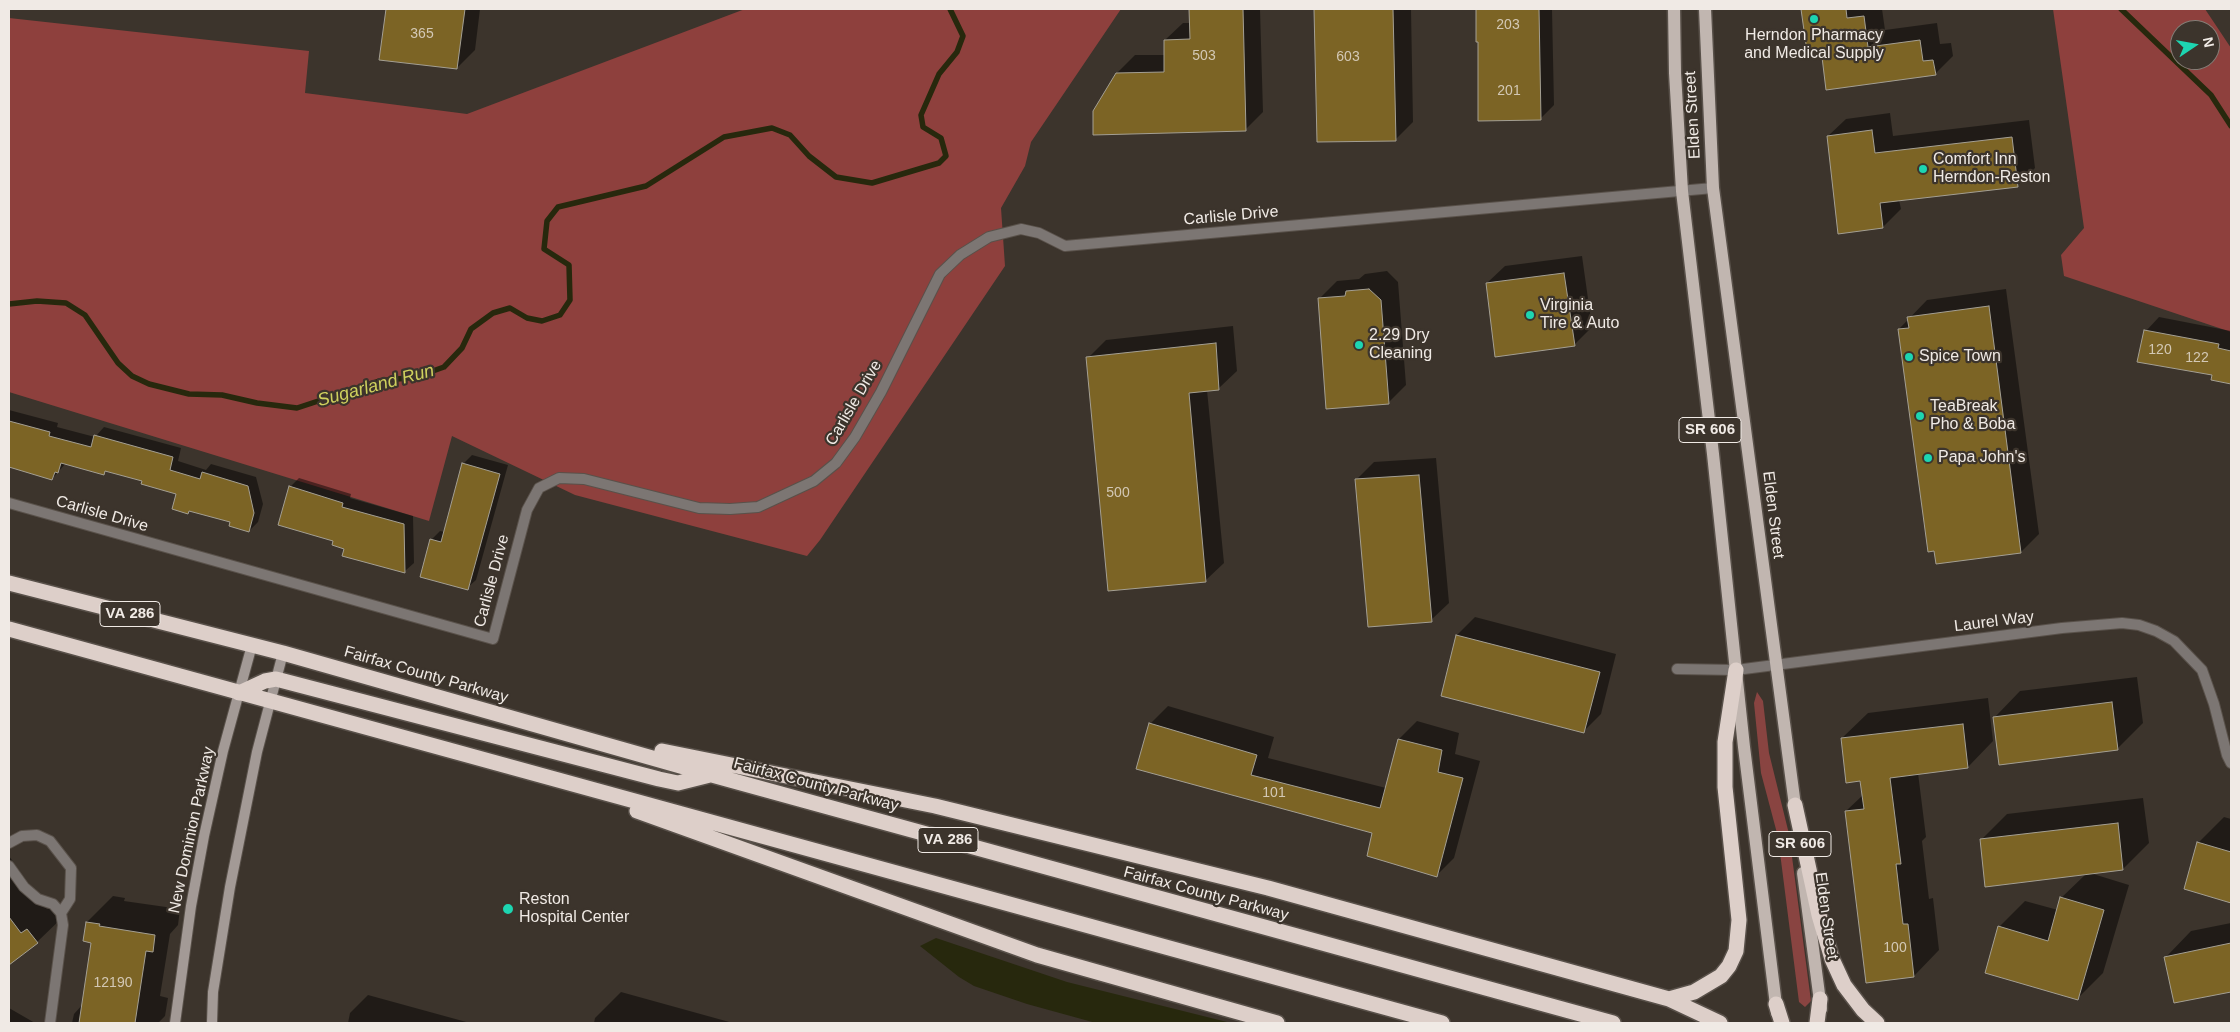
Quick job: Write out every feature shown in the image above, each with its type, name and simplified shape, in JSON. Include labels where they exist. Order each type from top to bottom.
[{"type":"highway","name":"Fairfax County Parkway","points":[[9,583],[283,653],[712,775],[1613,1023]]},
{"type":"highway","points":[[9,629],[1442,1023]]},
{"type":"highway","points":[[1669,999],[1694,992],[1721,976],[1729,966],[1736,951],[1739,920],[1725,787],[1725,742],[1736,670]]},
{"type":"highway","points":[[239,693],[265,681],[276,679],[659,779],[678,783],[712,775]]},
{"type":"highway","points":[[550,728],[935,806],[1268,888],[1669,999],[1720,1023]]},
{"type":"highway","points":[[535,773],[1037,954],[1277,1023]]},
{"type":"highway","points":[[1794,805],[1819,915],[1832,959],[1844,985],[1862,1010],[1876,1023]]},
{"type":"highway","points":[[1817,1023],[1820,999]]},
{"type":"highway","points":[[1776,1004],[1780,1023]]},
{"type":"main road","name":"Elden Street","points":[[1674,9],[1675,74],[1682,191],[1776,1004]]},
{"type":"main road","name":"Elden Street","points":[[1705,9],[1713,188],[1823,1023]]},
{"type":"main road","name":"New Dominion Parkway","points":[[175,1023],[181,969],[198,871],[223,751],[252,645]]},
{"type":"main road","points":[[212,1023],[213,992],[230,887],[270,702],[283,653]]},
{"type":"street","name":"Carlisle Drive","points":[[9,503],[493,638],[527,510],[539,488],[559,478],[584,479],[699,508],[730,509],[758,507],[814,481],[836,463],[855,437],[881,392],[940,274],[960,255],[989,237],[1021,230],[1039,233],[1066,246],[1713,188]]},
{"type":"street","name":"Laurel Way","points":[[1677,669],[1736,670],[2062,628],[2122,623],[2156,631],[2174,641],[2202,670],[2231,763]]},
{"type":"street","points":[[9,843],[22,836],[37,835],[50,841],[71,868],[70,899],[61,913]]},
{"type":"street","points":[[9,866],[24,887],[38,899],[53,904],[61,913],[63,925],[50,1023]]},
{"type":"shaded area","points":[[745,9],[1121,9],[1031,142],[1025,166],[1001,208],[1005,266],[820,540],[807,556],[575,495],[452,436],[429,521],[9,392],[9,18],[309,51],[305,93],[467,114]]},
{"type":"shaded area","points":[[2053,9],[2205,9],[2212,20],[2170,20],[2170,70],[2220,70],[2220,32],[2231,48],[2231,332],[2064,276],[2061,255],[2084,228]]},
{"type":"shaded area","points":[[1757,692],[1763,701],[1769,753],[1789,834],[1811,1001],[1805,1007],[1799,1002],[1778,837],[1761,773],[1754,703]]},
{"type":"shaded area","points":[[936,938],[1067,982],[1231,1023],[1096,1023],[1027,1004],[974,986],[959,977],[920,946]]},
{"type":"building","points":[[386,9],[465,9],[457,69],[379,60]]},
{"type":"building","points":[[1189,9],[1243,9],[1246,131],[1093,135],[1093,111],[1116,73],[1164,72],[1164,40],[1190,39]]},
{"type":"building","points":[[1314,9],[1393,9],[1396,141],[1317,142]]},
{"type":"building","points":[[1476,9],[1539,9],[1541,120],[1478,121]]},
{"type":"building","points":[[1801,9],[1846,9],[1847,18],[1864,16],[1868,47],[1920,40],[1923,61],[1933,60],[1936,75],[1826,90],[1822,57],[1816,57],[1815,51],[1807,52]]},
{"type":"building","name":"Comfort Inn Herndon-Reston","points":[[1872,130],[1875,153],[2012,137],[2018,187],[1880,203],[1883,228],[1838,234],[1827,136]]},
{"type":"building","name":"Virginia Tire & Auto","points":[[1564,273],[1575,346],[1495,357],[1486,283]]},
{"type":"building","points":[[1369,289],[1381,300],[1389,404],[1326,409],[1318,298],[1345,296],[1346,291]]},
{"type":"building","points":[[1989,306],[2021,553],[1936,564],[1934,551],[1928,552],[1898,329],[1909,328],[1907,317]]},
{"type":"building","points":[[2144,330],[2219,344],[2218,348],[2231,351],[2231,384],[2211,380],[2212,375],[2137,362]]},
{"type":"building","points":[[1216,343],[1219,390],[1189,393],[1206,582],[1108,591],[1086,357]]},
{"type":"building","points":[[9,421],[50,432],[49,436],[91,447],[94,435],[173,457],[170,470],[200,479],[202,472],[248,486],[254,513],[249,532],[229,526],[230,522],[189,511],[188,514],[172,509],[176,494],[141,484],[142,481],[105,471],[104,475],[61,463],[58,473],[55,472],[52,480],[9,467]]},
{"type":"building","points":[[462,463],[500,474],[468,590],[420,577],[430,539],[441,542]]},
{"type":"building","points":[[1419,475],[1432,622],[1368,627],[1355,479]]},
{"type":"building","points":[[289,486],[343,503],[342,507],[404,524],[405,573],[342,556],[344,549],[332,545],[333,541],[278,525]]},
{"type":"building","points":[[1456,635],[1600,672],[1584,733],[1441,696]]},
{"type":"building","points":[[2112,702],[2118,750],[1999,765],[1993,717]]},
{"type":"building","points":[[1149,723],[1257,755],[1251,775],[1380,808],[1398,739],[1442,750],[1438,772],[1463,778],[1437,877],[1367,856],[1372,833],[1136,769]]},
{"type":"building","points":[[1963,724],[1968,768],[1890,778],[1901,864],[1896,864],[1903,924],[1908,924],[1914,977],[1866,983],[1845,811],[1864,809],[1860,781],[1846,783],[1841,738]]},
{"type":"building","points":[[2118,823],[2123,870],[1985,887],[1980,839]]},
{"type":"building","points":[[2197,842],[2231,852],[2231,903],[2184,889]]},
{"type":"building","points":[[2060,897],[2104,910],[2078,1000],[1985,973],[1998,926],[2048,941]]},
{"type":"building","points":[[9,917],[21,933],[27,929],[38,943],[9,965]]},
{"type":"building","points":[[86,922],[100,924],[99,926],[155,935],[153,952],[146,951],[135,1023],[79,1023],[91,943],[83,941]]},
{"type":"building","points":[[2231,943],[2231,992],[2174,1003],[2164,957]]},
{"type":"waterway","name":"Sugarland Run","points":[[9,304],[37,301],[66,303],[85,315],[118,363],[132,376],[149,384],[189,394],[222,395],[257,403],[297,408],[379,381],[416,377],[444,367],[462,348],[471,329],[493,313],[510,308],[527,318],[542,321],[560,315],[570,300],[569,265],[544,249],[547,221],[558,207],[646,186],[724,137],[772,128],[790,135],[809,156],[836,177],[872,183],[939,163],[946,156],[941,138],[923,127],[921,115],[939,74],[957,52],[963,36],[950,9]]},
{"type":"waterway","name":"Sugarland Run","points":[[2121,9],[2211,95],[2231,126]]},
{"type":"place","name":"Herndon Pharmacy and Medical Supply","points":[[1814,19]]},
{"type":"place","name":"Comfort Inn Herndon-Reston","points":[[1923,169]]},
{"type":"place","name":"Virginia Tire & Auto","points":[[1530,315]]},
{"type":"place","name":"2.29 Dry Cleaning","points":[[1359,345]]},
{"type":"place","name":"Spice Town","points":[[1909,357]]},
{"type":"place","name":"TeaBreak Pho & Boba","points":[[1920,416]]},
{"type":"place","name":"Papa John's","points":[[1928,458]]},
{"type":"place","name":"Reston Hospital Center","points":[[508,909]]}]
